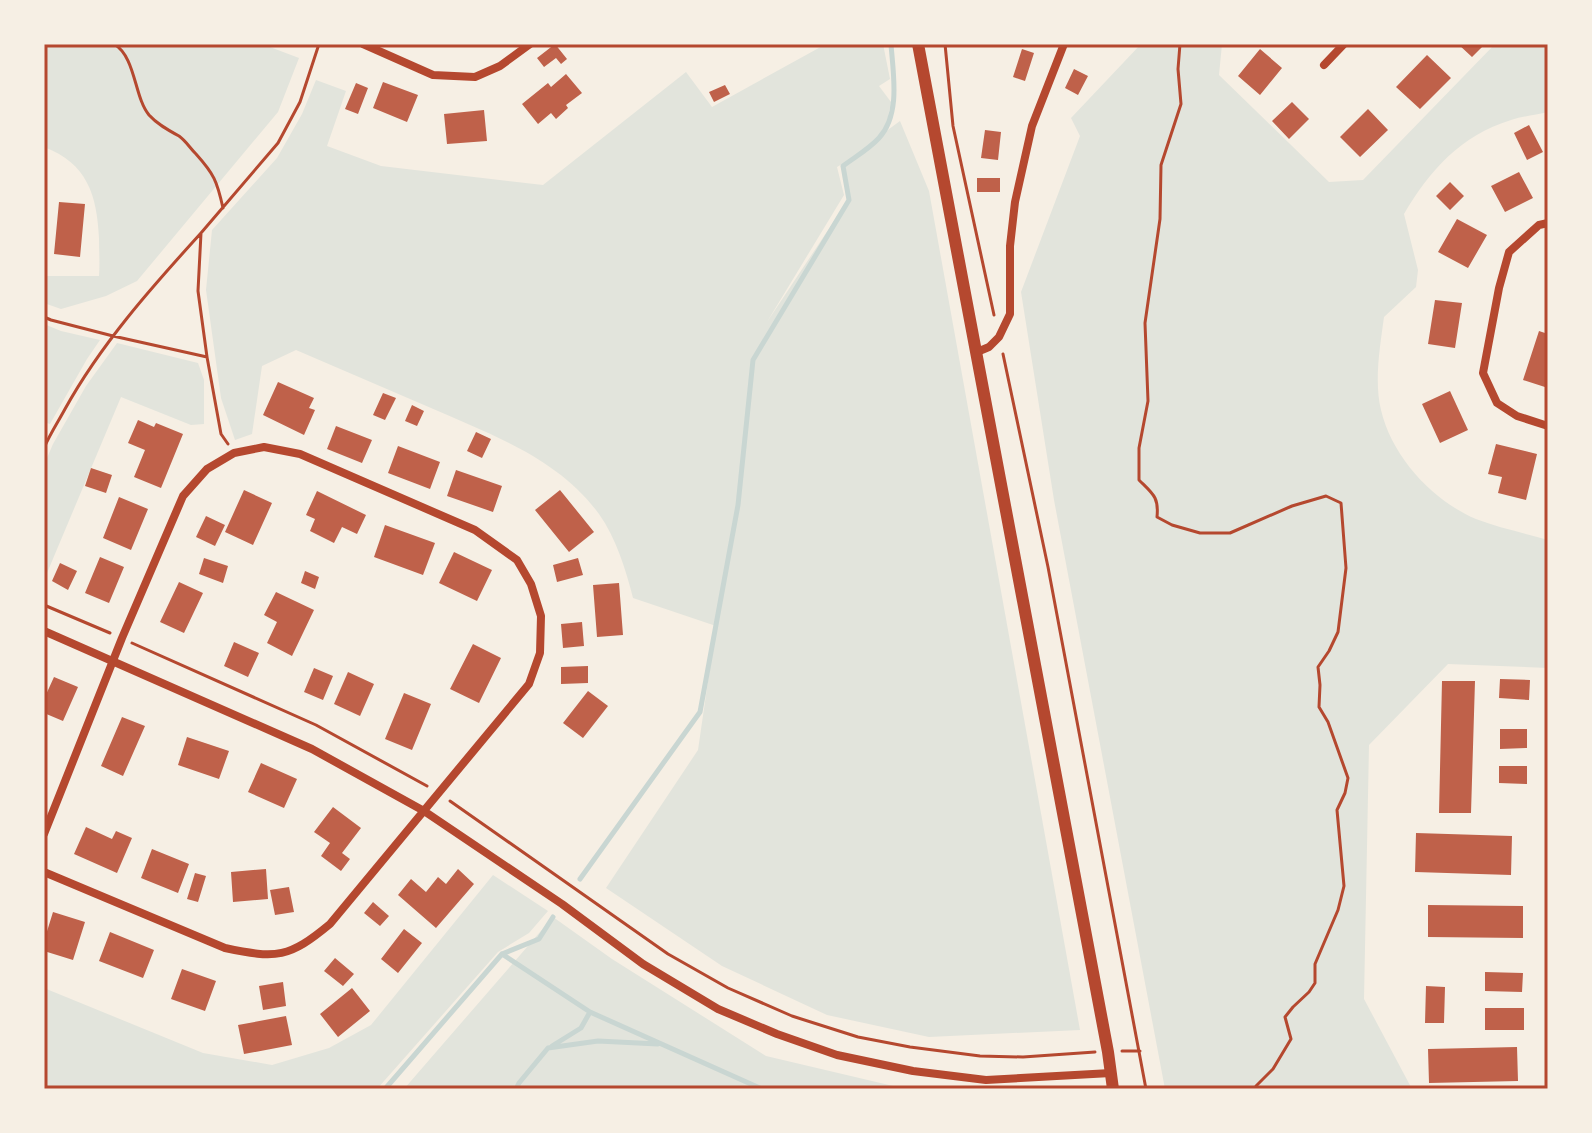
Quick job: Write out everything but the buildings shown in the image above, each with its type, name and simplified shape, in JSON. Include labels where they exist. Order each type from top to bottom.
[{"type":"street","points":[[363,44],[433,75],[475,77],[500,66],[530,44]]},
{"type":"street","points":[[918,44],[1113,1089]]},
{"type":"street","points":[[977,352],[989,347],[999,337],[1010,314],[1010,246],[1015,202],[1032,126],[1064,44]]},
{"type":"street","points":[[1324,65],[1344,44]]},
{"type":"street","points":[[1548,223],[1539,225],[1509,252],[1483,373],[1497,403],[1517,416],[1548,426]]},
{"type":"street","points":[[44,834],[122,638],[183,496],[207,469],[234,453],[264,447],[300,454],[475,530],[517,560],[531,584],[541,616],[540,653],[529,684],[330,924],[308,943],[281,955],[252,954],[225,948],[44,872]]},
{"type":"street","points":[[44,631],[312,749],[424,811],[562,904],[643,964],[718,1009],[777,1034],[837,1055],[913,1071],[986,1080],[1111,1073]]},
{"type":"path","points":[[114,44],[119,46],[132,70],[141,102],[149,116],[182,138],[210,168],[223,209]]},
{"type":"path","points":[[44,448],[79,384],[113,336],[278,143],[300,102],[319,44]]},
{"type":"path","points":[[945,44],[953,126],[1048,567],[1146,1089]]},
{"type":"path","points":[[1180,44],[1178,69],[1181,104],[1161,165],[1160,219],[1145,323],[1148,401],[1139,448],[1139,480],[1152,492],[1158,504],[1157,517],[1200,533],[1230,533],[1292,506],[1326,496],[1341,503],[1344,531],[1346,568],[1338,632],[1318,667],[1319,707],[1328,722],[1348,778],[1337,810],[1344,886],[1338,910],[1315,964],[1315,983],[1285,1017],[1291,1039],[1273,1069],[1256,1086],[1257,1089]]},
{"type":"path","points":[[201,233],[198,291],[207,357],[221,434],[234,453]]},
{"type":"path","points":[[44,317],[207,357]]},
{"type":"path","points":[[44,605],[316,725],[440,793],[668,954],[728,988],[792,1016],[858,1037],[980,1056],[1140,1051]]},
{"type":"path","points":[[1548,979],[1548,1029]]},
{"type":"shaded area","points":[[44,44],[262,44],[299,58],[278,112],[137,281],[106,296],[61,309],[44,303],[44,276],[99,276],[99,238],[96,208],[87,182],[70,162],[44,147]]},
{"type":"shaded area","points":[[826,44],[883,44],[890,79],[879,86],[891,102],[885,132],[900,121],[929,191],[1080,1030],[929,1037],[827,1015],[722,966],[606,888],[698,750],[716,626],[633,598],[620,554],[599,514],[583,494],[544,463],[477,428],[296,350],[262,366],[252,434],[235,440],[221,398],[206,290],[212,230],[277,158],[302,114],[316,80],[346,91],[327,146],[381,166],[543,185],[686,72],[712,107]],"holes":[[[854,157],[843,166],[848,200],[767,322],[844,195],[837,167]]]},
{"type":"shaded area","points":[[1141,44],[1222,44],[1219,75],[1329,182],[1363,180],[1495,44],[1548,44],[1548,112],[1516,119],[1476,135],[1436,169],[1404,214],[1418,270],[1416,287],[1384,317],[1381,340],[1378,376],[1381,410],[1394,444],[1416,475],[1445,501],[1476,519],[1548,540],[1548,668],[1448,664],[1369,745],[1364,999],[1412,1089],[1165,1089],[1054,500],[1021,292],[1080,136],[1071,118]]},
{"type":"shaded area","points":[[44,324],[100,340],[50,424],[44,422]]},
{"type":"shaded area","points":[[117,343],[198,363],[204,380],[204,424],[191,425],[121,397],[47,573],[44,572],[44,465],[86,386]]},
{"type":"shaded area","points":[[493,875],[548,911],[529,933],[498,952],[377,1089],[44,1089],[44,988],[203,1053],[272,1065],[329,1048],[371,1025]]},
{"type":"shaded area","points":[[553,917],[612,959],[766,1056],[906,1089],[404,1089]]},
{"type":"waterway","points":[[580,879],[700,712],[738,505],[753,360],[849,200],[843,166],[871,146],[886,128],[894,93],[891,44]]},
{"type":"waterway","points":[[385,1089],[502,954],[539,939],[553,917]]},
{"type":"waterway","points":[[502,954],[590,1012],[762,1089]]},
{"type":"waterway","points":[[552,1046],[581,1028],[590,1012]]},
{"type":"waterway","points":[[516,1089],[548,1048],[598,1041],[658,1044]]}]
